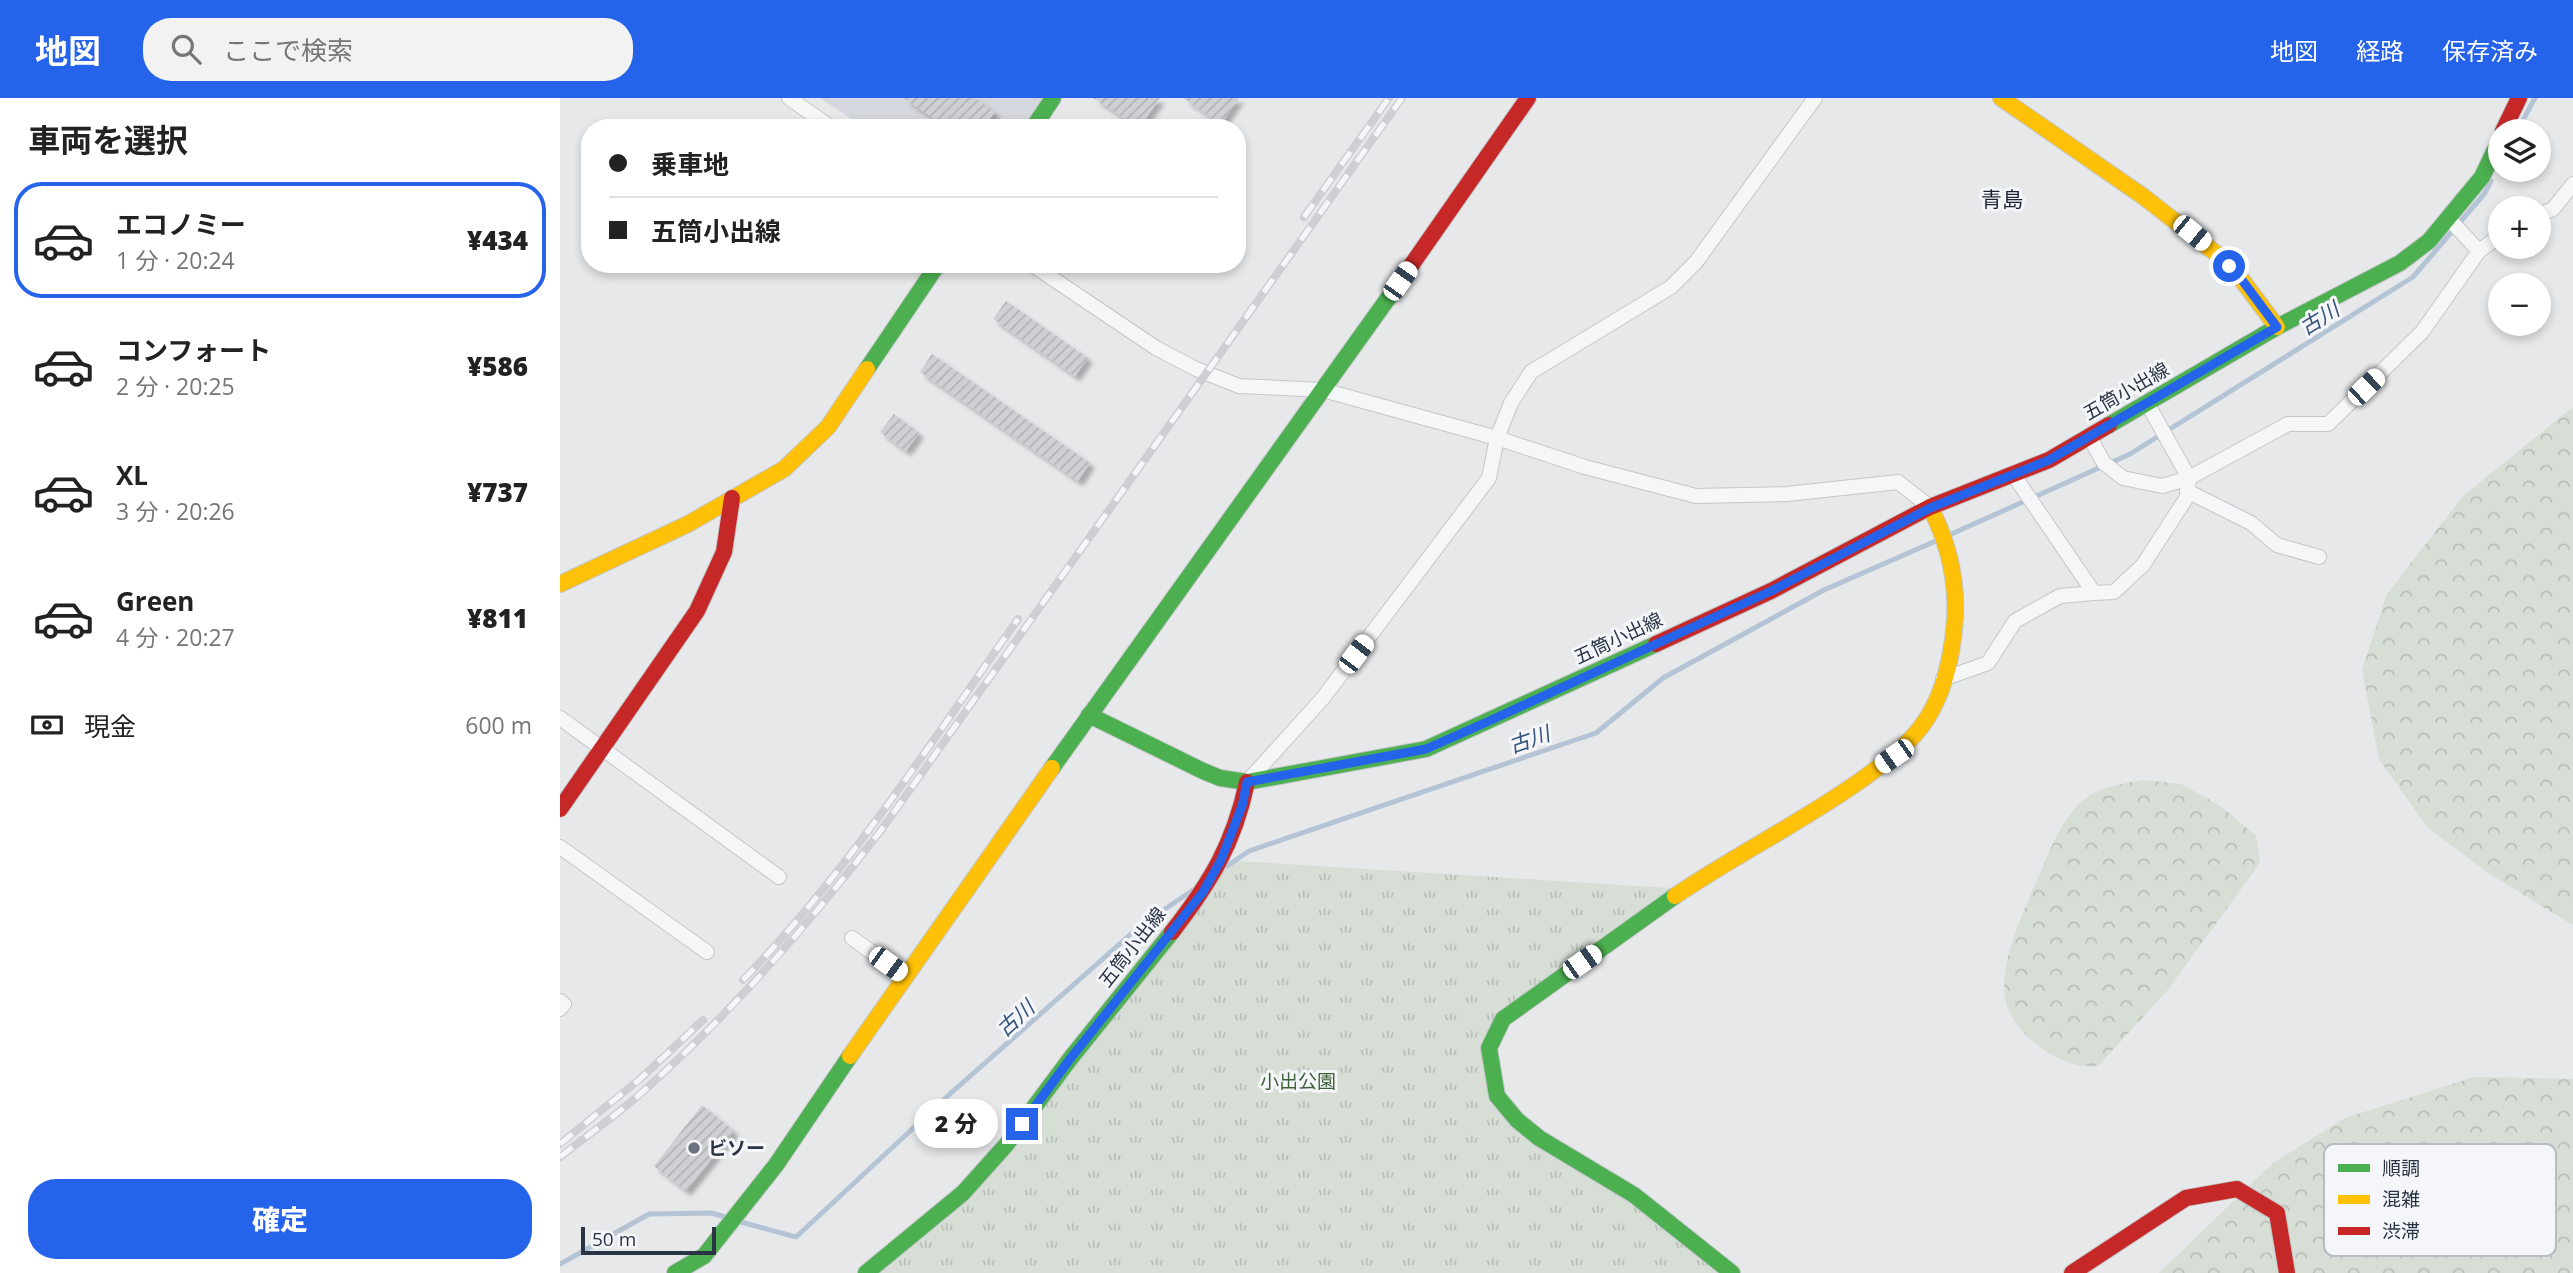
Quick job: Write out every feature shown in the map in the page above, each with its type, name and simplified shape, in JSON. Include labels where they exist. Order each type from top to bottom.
[{"type":"street","points":[[789,98],[819,119]]},
{"type":"street","points":[[1039,119],[1054,98]]},
{"type":"street","points":[[675,1273],[704,1256],[776,1165],[905,976],[1528,98]]},
{"type":"street","points":[[1089,715],[1203,771],[1220,778],[1247,782],[1323,698],[1489,478],[1497,438],[1511,403],[1531,372],[1671,287],[1696,262],[1815,98]]},
{"type":"street","points":[[2001,98],[2144,197],[2201,241],[2239,276],[2277,327]]},
{"type":"street","points":[[2509,119],[2519,98]]},
{"type":"street","name":"五筒小出線","points":[[866,1273],[963,1193],[989,1164],[1203,892],[1221,860],[1242,806],[1247,782],[1426,749],[1771,591],[1930,508],[2049,460],[2277,327],[2400,263],[2429,241],[2482,177],[2488,164]]},
{"type":"street","points":[[2551,210],[2573,184]]},
{"type":"street","points":[[2448,218],[2479,251]]},
{"type":"street","points":[[2089,436],[2104,463],[2123,478],[2162,486],[2188,485],[2288,424],[2328,424],[2423,332],[2479,251],[2488,244]]},
{"type":"street","points":[[560,584],[688,524],[783,469],[828,427],[932,273]]},
{"type":"street","points":[[1044,273],[1156,348],[1196,369],[1239,386],[1322,390],[1497,438],[1585,467],[1696,496],[1787,494],[1898,482],[1930,508],[1945,533],[1956,584],[1954,641],[1944,679],[1926,719],[1894,756],[1838,796],[1686,889],[1503,1019],[1489,1048],[1497,1096],[1517,1120],[1539,1138],[1634,1195],[1731,1273]]},
{"type":"street","points":[[1944,679],[1988,663],[2015,621],[2060,596],[2113,592],[2143,565],[2187,497],[2188,485],[2147,403]]},
{"type":"street","points":[[2013,474],[2094,593]]},
{"type":"street","points":[[2188,485],[2251,523],[2277,545],[2319,557]]},
{"type":"street","points":[[560,809],[697,611],[724,552],[732,498]]},
{"type":"street","points":[[560,718],[779,877]]},
{"type":"street","points":[[560,847],[707,951]]},
{"type":"street","points":[[852,938],[905,976]]},
{"type":"street","points":[[560,1001],[564,1004],[560,1009]]},
{"type":"street","points":[[2072,1273],[2186,1198],[2236,1189],[2277,1213],[2287,1273]]},
{"type":"shaded area","points":[[820,98],[1048,98],[1035,119],[852,119]]},
{"type":"green space","points":[[2573,407],[2573,925],[2491,875],[2427,827],[2379,759],[2362,670],[2387,594],[2463,496]]},
{"type":"green space","points":[[2143,780],[2181,784],[2221,806],[2256,836],[2260,863],[2167,991],[2098,1066],[2074,1064],[2046,1051],[2017,1024],[2006,1000],[2006,965],[2024,909],[2053,844],[2073,810],[2092,794]]},
{"type":"green space","name":"小出公園","points":[[1221,860],[1686,889],[1503,1019],[1489,1048],[1497,1096],[1732,1273],[866,1273],[963,1193]]},
{"type":"green space","points":[[2474,1077],[2573,1079],[2573,1273],[2159,1273],[2273,1163],[2345,1118]]},
{"type":"building","points":[[904,98],[975,98],[995,112],[990,119],[934,119]]},
{"type":"building","points":[[1093,98],[1160,98],[1145,119],[1125,119]]},
{"type":"building","points":[[1183,98],[1239,98],[1224,119],[1214,119]]},
{"type":"building","points":[[1006,301],[1088,358],[1075,376],[993,319]]},
{"type":"building","points":[[932,354],[1090,463],[1078,481],[920,372]]},
{"type":"building","points":[[894,414],[919,433],[906,451],[880,432]]},
{"type":"building","name":"ビソー","points":[[702,1105],[734,1131],[686,1191],[654,1166]]},
{"type":"waterway","name":"古川","points":[[2524,119],[2535,98]]},
{"type":"waterway","name":"古川","points":[[1947,536],[2130,454],[2413,277],[2485,193],[2490,182]]},
{"type":"waterway","name":"古川","points":[[1227,866],[1249,851],[1596,733],[1663,678],[1824,590],[1938,540]]},
{"type":"waterway","name":"古川","points":[[737,1221],[796,1237],[951,1093],[1140,926],[1196,888]]},
{"type":"waterway","name":"古川","points":[[560,1264],[649,1214],[712,1213],[728,1218]]},
{"type":"railway","points":[[1304,217],[1389,98]]},
{"type":"railway","points":[[560,1157],[638,1096],[712,1027],[800,931],[855,864],[1402,98]]},
{"type":"railway","points":[[743,980],[781,939],[853,851],[1018,619]]},
{"type":"railway","points":[[560,1144],[640,1079],[703,1020]]},
{"type":"traffic: fast","points":[[1039,119],[1053,98]]},
{"type":"traffic: fast","points":[[2109,425],[2277,327],[2400,263],[2429,241],[2482,177],[2488,164]]},
{"type":"traffic: fast","points":[[867,369],[932,273]]},
{"type":"traffic: fast","points":[[1052,768],[1394,290]]},
{"type":"traffic: fast","points":[[1089,715],[1203,771],[1220,778],[1247,782],[1426,749],[1656,644]]},
{"type":"traffic: fast","points":[[1675,896],[1503,1019],[1489,1048],[1497,1096],[1517,1120],[1539,1138],[1634,1195],[1732,1273]]},
{"type":"traffic: fast","points":[[866,1273],[963,1193],[1006,1145],[1070,1059],[1172,932]]},
{"type":"traffic: fast","points":[[675,1273],[704,1256],[776,1165],[850,1056]]},
{"type":"traffic: slow","points":[[2001,98],[2144,197],[2218,255],[2239,276],[2277,327]]},
{"type":"traffic: slow","points":[[560,584],[688,524],[784,469],[828,427],[867,369]]},
{"type":"traffic: slow","points":[[1675,896],[1864,778],[1890,759],[1926,720],[1945,676],[1953,641],[1955,614],[1954,582],[1948,551],[1930,507]]},
{"type":"traffic: slow","points":[[850,1056],[1052,768]]},
{"type":"traffic: jam","points":[[1394,290],[1528,98]]},
{"type":"traffic: jam","points":[[2509,119],[2519,98]]},
{"type":"traffic: jam","points":[[1656,644],[1771,591],[1930,507],[2049,460],[2109,425]]},
{"type":"traffic: jam","points":[[560,809],[697,611],[724,552],[732,498]]},
{"type":"traffic: jam","points":[[1172,932],[1219,862],[1235,825],[1247,782]]},
{"type":"traffic: jam","points":[[2072,1273],[2186,1198],[2237,1189],[2277,1213],[2287,1273]]},
{"type":"place","name":"ビソー","points":[[694,1148]]},
{"type":"district","name":"青島","points":[[2002,199]]},
{"type":"route","points":[[1022,1124],[1070,1059],[1203,892],[1221,860],[1242,806],[1247,782],[1426,749],[1771,591],[1930,508],[2049,460],[2277,327],[2229,266]]}]
